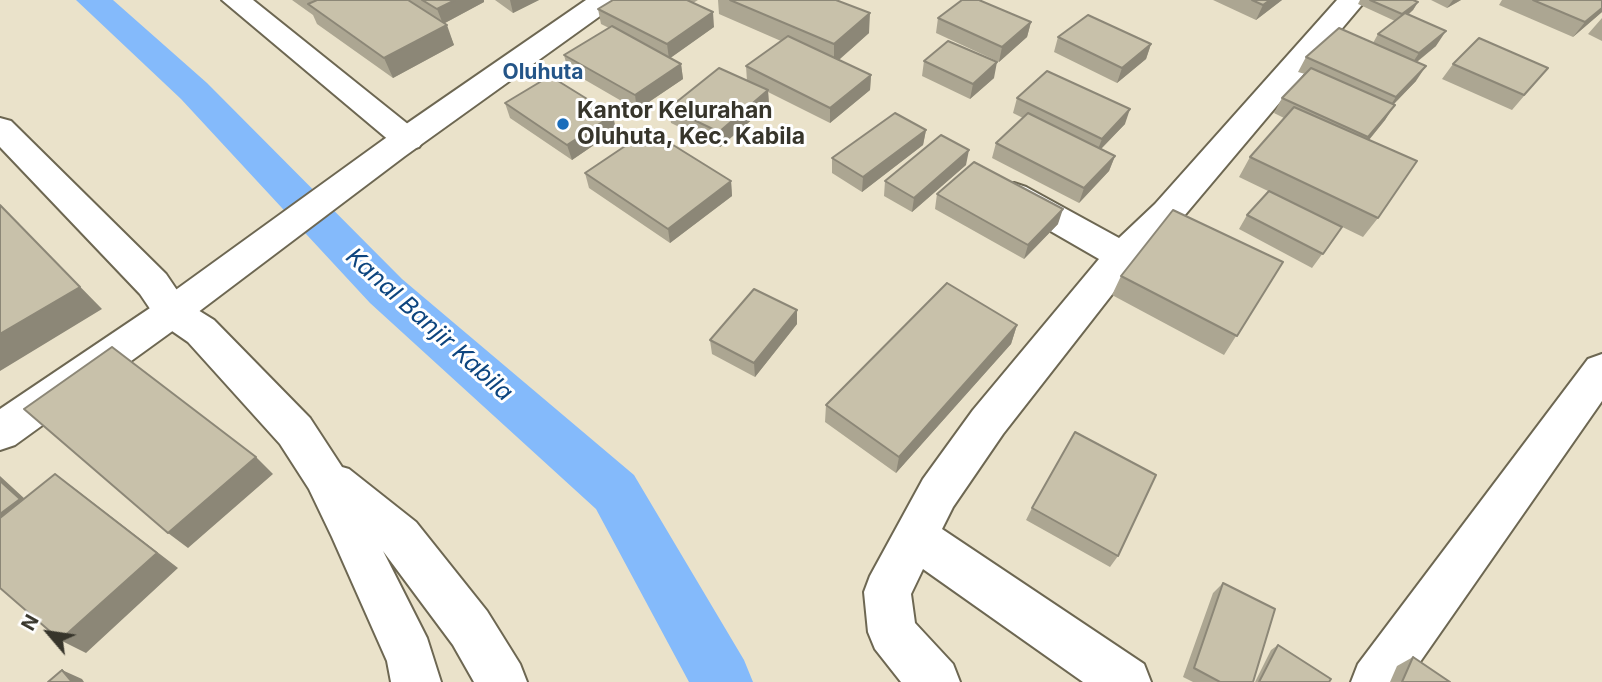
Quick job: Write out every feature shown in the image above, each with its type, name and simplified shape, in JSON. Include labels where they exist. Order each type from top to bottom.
[{"type":"street","points":[[236,0],[401,144]]},
{"type":"street","points":[[0,432],[604,0]]},
{"type":"street","points":[[935,682],[907,653],[892,632],[888,617],[887,592],[938,492],[988,422],[1122,256],[1167,213],[1352,0]]},
{"type":"street","points":[[0,128],[153,284],[183,303],[201,331],[295,431],[324,475],[386,610],[410,655],[416,682]]},
{"type":"street","points":[[1013,194],[1122,256]]},
{"type":"street","points":[[1376,682],[1602,370]]},
{"type":"street","points":[[324,475],[400,537],[470,628],[502,682]]},
{"type":"street","points":[[914,536],[1126,682]]},
{"type":"building","points":[[317,0],[408,0],[447,25],[384,58],[308,4]]},
{"type":"building","points":[[422,0],[455,0],[437,9]]},
{"type":"building","points":[[613,0],[687,0],[713,12],[667,44],[598,9]]},
{"type":"building","points":[[730,0],[836,0],[870,13],[834,44]]},
{"type":"building","points":[[962,0],[979,0],[1031,22],[1002,47],[938,18]]},
{"type":"building","points":[[1252,0],[1270,0],[1263,5]]},
{"type":"building","points":[[1370,0],[1413,0],[1418,2],[1402,14]]},
{"type":"building","points":[[1533,0],[1602,0],[1602,8],[1585,22]]},
{"type":"building","points":[[1405,13],[1446,31],[1419,53],[1378,34]]},
{"type":"building","points":[[1088,15],[1151,44],[1122,68],[1058,37]]},
{"type":"building","points":[[612,26],[681,64],[635,95],[564,55]]},
{"type":"building","points":[[1339,28],[1426,66],[1396,97],[1306,57]]},
{"type":"building","points":[[788,36],[871,75],[830,108],[746,66]]},
{"type":"building","points":[[1479,38],[1548,68],[1524,95],[1453,64]]},
{"type":"building","points":[[948,41],[997,62],[973,84],[924,61]]},
{"type":"building","points":[[719,68],[768,90],[719,132],[669,108]]},
{"type":"building","points":[[1311,68],[1395,105],[1368,137],[1282,98]]},
{"type":"building","points":[[1047,71],[1130,109],[1102,139],[1017,98]]},
{"type":"building","name":"Kantor Kelurahan Oluhuta, Kec. Kabila","points":[[550,76],[613,115],[567,145],[505,103]]},
{"type":"building","points":[[1294,107],[1417,161],[1378,218],[1250,157]]},
{"type":"building","points":[[895,113],[926,130],[863,177],[832,158]]},
{"type":"building","points":[[1028,113],[1115,156],[1084,188],[996,143]]},
{"type":"building","points":[[649,130],[731,181],[668,229],[585,173]]},
{"type":"building","points":[[941,135],[969,150],[914,198],[885,181]]},
{"type":"building","points":[[974,162],[1063,209],[1028,245],[937,194]]},
{"type":"building","points":[[1269,191],[1342,227],[1323,254],[1247,215]]},
{"type":"building","points":[[0,205],[80,287],[0,334]]},
{"type":"building","points":[[1173,210],[1283,262],[1237,336],[1121,276]]},
{"type":"building","points":[[947,283],[1017,325],[899,457],[826,405]]},
{"type":"building","points":[[754,289],[797,310],[754,363],[710,340]]},
{"type":"building","points":[[112,347],[256,457],[168,533],[24,409]]},
{"type":"building","points":[[1075,432],[1156,475],[1118,556],[1032,508]]},
{"type":"building","points":[[55,474],[157,553],[60,640],[0,588],[0,518]]},
{"type":"building","points":[[0,481],[20,499],[0,514]]},
{"type":"building","points":[[1223,583],[1275,609],[1253,682],[1220,682],[1194,668]]},
{"type":"building","points":[[1278,645],[1331,679],[1329,682],[1259,682]]},
{"type":"building","points":[[1413,657],[1450,682],[1402,682]]},
{"type":"building","points":[[62,670],[72,682],[48,682]]},
{"type":"waterway","name":"Kanal Banjir Kabila","points":[[93,0],[194,91],[386,291],[615,492],[722,682]]},
{"type":"place","name":"Kantor Kelurahan Oluhuta, Kec. Kabila","points":[[563,124]]},
{"type":"district","name":"Oluhuta","points":[[543,73]]}]
